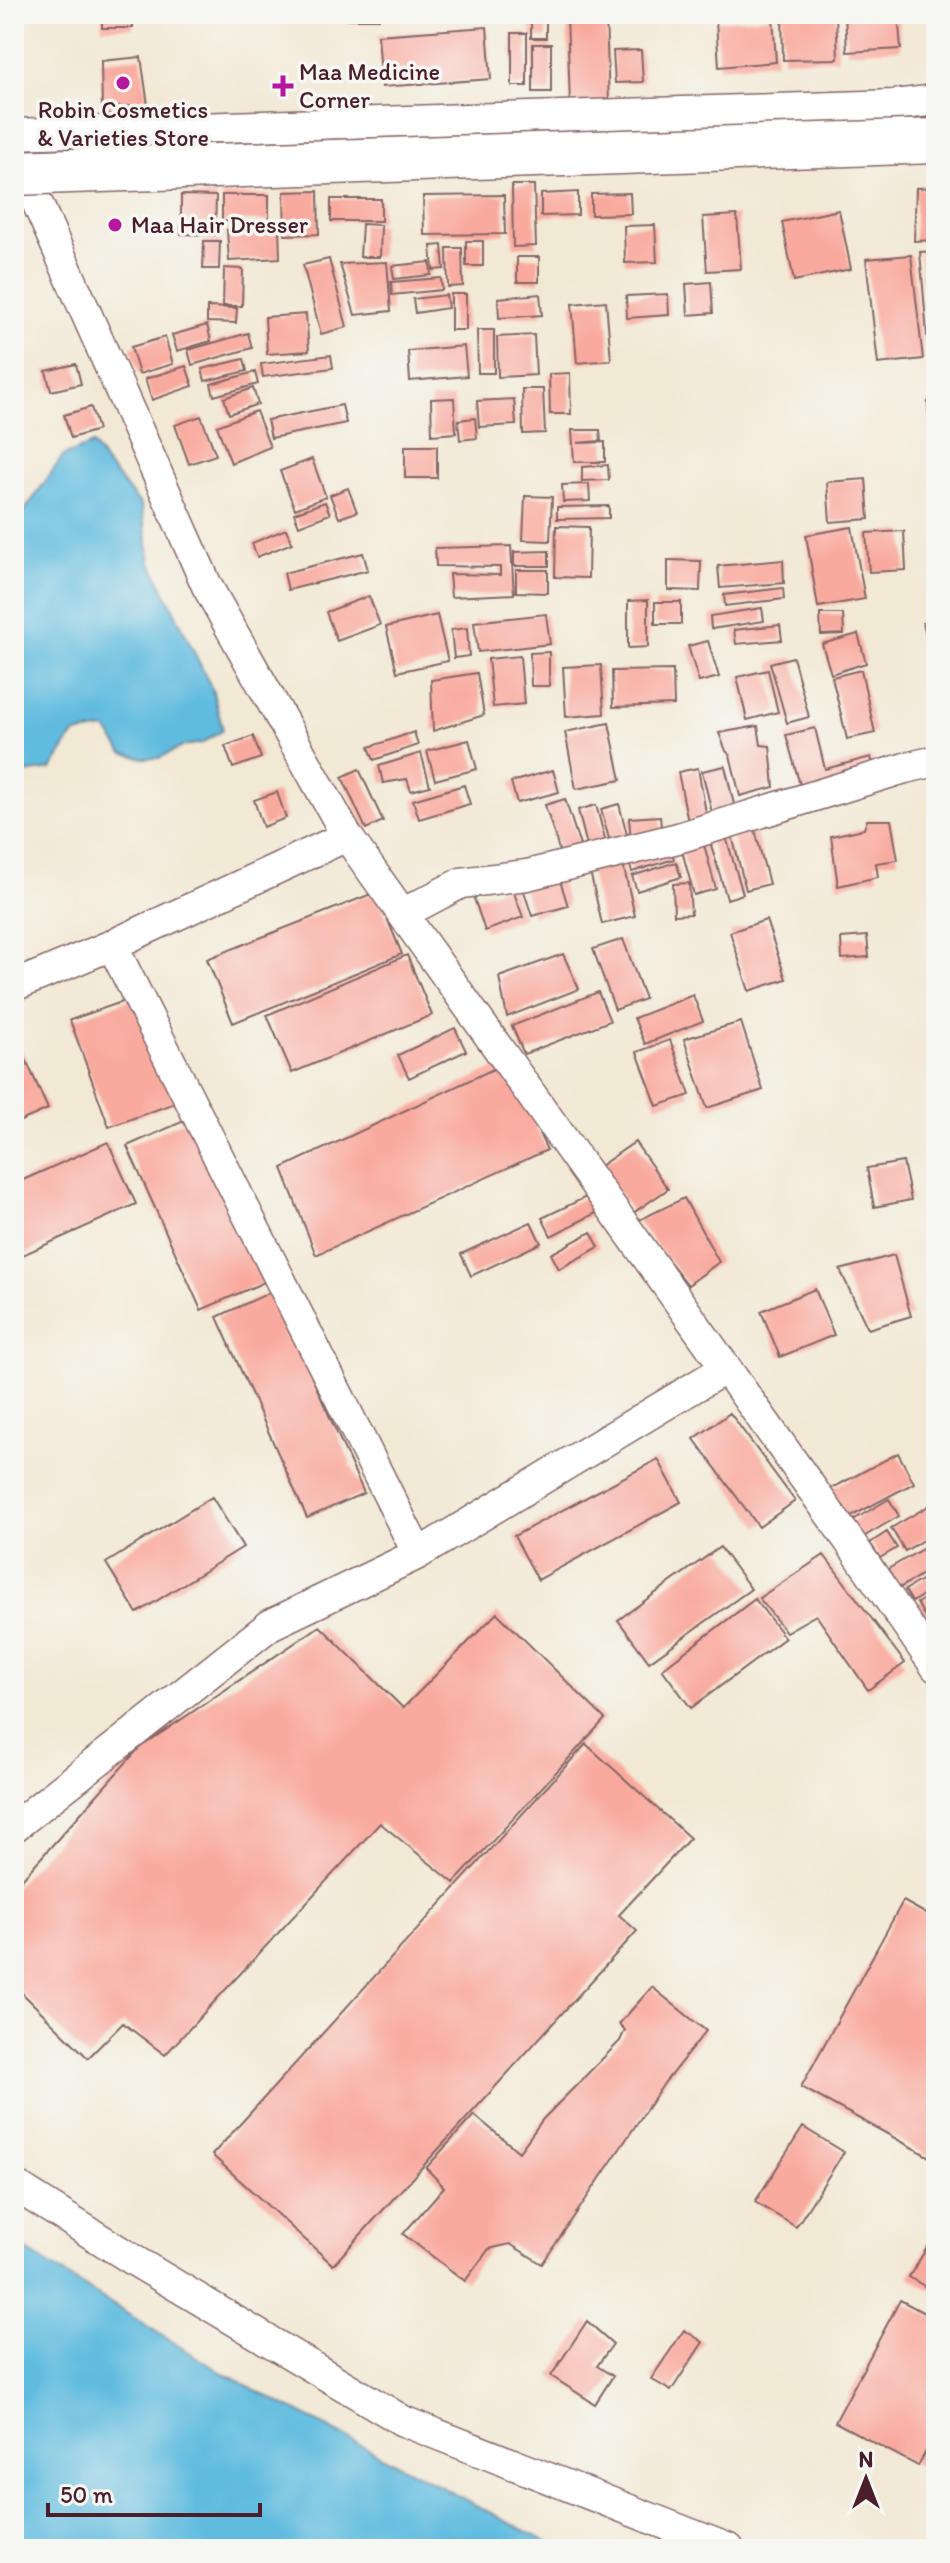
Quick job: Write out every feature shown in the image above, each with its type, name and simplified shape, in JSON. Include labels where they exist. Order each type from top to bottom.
[{"type":"main road","points":[[20,185],[936,141]]},
{"type":"street","points":[[14,134],[879,106],[936,100]]},
{"type":"street","points":[[14,156],[20,185],[207,586],[347,836],[936,1667]]},
{"type":"street","points":[[404,913],[461,883],[527,875],[678,838],[936,761]]},
{"type":"street","points":[[14,986],[112,945],[347,836]]},
{"type":"street","points":[[112,945],[418,1554]]},
{"type":"street","points":[[14,1827],[270,1625],[418,1554],[726,1368]]},
{"type":"street","points":[[14,2185],[403,2421],[729,2549]]},
{"type":"water","points":[[93,444],[141,505],[151,563],[212,689],[223,730],[202,743],[184,746],[159,758],[123,753],[106,729],[74,734],[51,769],[18,774],[14,769],[14,526],[63,456]]},
{"type":"water","points":[[14,2243],[219,2371],[560,2549],[14,2549]]},
{"type":"building","points":[[102,14],[133,14],[133,28],[102,28]]},
{"type":"building","points":[[343,14],[379,14],[379,19],[343,19]]},
{"type":"building","points":[[531,14],[546,14],[546,38],[531,38]]},
{"type":"building","points":[[567,14],[606,14],[609,105],[570,106]]},
{"type":"building","points":[[782,14],[836,14],[838,59],[783,60]]},
{"type":"building","points":[[845,14],[898,14],[901,49],[847,52]]},
{"type":"building","points":[[773,17],[776,62],[719,67],[716,21]]},
{"type":"building","points":[[487,27],[491,79],[382,87],[378,35]]},
{"type":"building","points":[[512,33],[527,33],[527,86],[512,86]]},
{"type":"building","points":[[533,44],[551,44],[551,92],[533,92]]},
{"type":"building","points":[[641,50],[643,82],[615,83],[613,51]]},
{"type":"building","name":"Robin Cosmetics & Varieties Store","points":[[141,57],[148,105],[102,108],[101,61]]},
{"type":"building","points":[[512,185],[534,185],[536,246],[513,247]]},
{"type":"building","points":[[936,187],[936,240],[914,241],[916,188]]},
{"type":"building","points":[[318,191],[319,234],[285,235],[284,192]]},
{"type":"building","points":[[578,192],[578,215],[541,216],[541,194]]},
{"type":"building","points":[[630,193],[631,214],[591,215],[591,194]]},
{"type":"building","points":[[181,195],[216,196],[215,235],[181,234]]},
{"type":"building","points":[[222,195],[269,195],[269,221],[222,221]]},
{"type":"building","points":[[504,195],[505,234],[424,235],[423,196]]},
{"type":"building","points":[[331,199],[381,199],[381,221],[331,221]]},
{"type":"building","points":[[839,210],[851,269],[794,281],[782,222]]},
{"type":"building","points":[[737,215],[741,269],[707,271],[703,217]]},
{"type":"building","points":[[362,224],[381,225],[380,257],[360,257]]},
{"type":"building","points":[[655,225],[657,262],[625,263],[624,226]]},
{"type":"building","points":[[279,227],[280,258],[229,261],[227,230]]},
{"type":"building","points":[[204,241],[220,241],[219,269],[203,269]]},
{"type":"building","points":[[466,241],[483,241],[483,266],[466,266]]},
{"type":"building","points":[[442,245],[444,269],[433,270],[431,246]]},
{"type":"building","points":[[447,248],[462,248],[463,286],[448,287]]},
{"type":"building","points":[[936,251],[936,358],[929,358],[920,252]]},
{"type":"building","points":[[911,255],[923,359],[878,364],[866,259]]},
{"type":"building","points":[[517,257],[539,257],[539,282],[517,282]]},
{"type":"building","points":[[329,259],[347,327],[321,334],[303,265]]},
{"type":"building","points":[[387,262],[391,311],[355,315],[340,264]]},
{"type":"building","points":[[430,262],[431,275],[394,279],[392,266]]},
{"type":"building","points":[[224,268],[243,269],[242,306],[223,306]]},
{"type":"building","points":[[441,278],[442,290],[392,295],[391,282]]},
{"type":"building","points":[[711,282],[713,313],[688,315],[686,284]]},
{"type":"building","points":[[451,294],[466,294],[466,330],[451,330]]},
{"type":"building","points":[[540,294],[542,315],[499,318],[498,298]]},
{"type":"building","points":[[668,294],[669,315],[627,318],[626,296]]},
{"type":"building","points":[[446,295],[448,308],[415,313],[413,299]]},
{"type":"building","points":[[606,301],[611,360],[577,363],[572,304]]},
{"type":"building","points":[[207,307],[237,308],[236,323],[207,322]]},
{"type":"building","points":[[306,314],[309,351],[267,354],[265,317]]},
{"type":"building","points":[[207,325],[211,341],[177,351],[172,335]]},
{"type":"building","points":[[477,330],[494,330],[494,373],[478,373]]},
{"type":"building","points":[[248,333],[252,348],[192,365],[188,350]]},
{"type":"building","points":[[534,335],[536,375],[498,377],[497,337]]},
{"type":"building","points":[[165,337],[173,364],[139,374],[131,347]]},
{"type":"building","points":[[464,346],[467,376],[410,381],[408,351]]},
{"type":"building","points":[[331,355],[333,368],[263,377],[261,364]]},
{"type":"building","points":[[244,359],[247,371],[205,381],[202,369]]},
{"type":"building","points":[[76,364],[81,384],[51,391],[46,371]]},
{"type":"building","points":[[186,366],[193,386],[152,400],[145,379]]},
{"type":"building","points":[[255,372],[258,384],[214,396],[211,384]]},
{"type":"building","points":[[570,373],[571,414],[550,414],[549,374]]},
{"type":"building","points":[[253,388],[258,404],[229,414],[224,398]]},
{"type":"building","points":[[522,389],[543,389],[545,433],[523,434]]},
{"type":"building","points":[[454,398],[456,433],[432,435],[431,399]]},
{"type":"building","points":[[514,399],[516,425],[479,427],[477,401]]},
{"type":"building","points":[[928,402],[936,402],[936,469],[933,470]]},
{"type":"building","points":[[342,405],[346,423],[271,438],[267,420]]},
{"type":"building","points":[[91,407],[98,430],[71,438],[64,415]]},
{"type":"building","points":[[256,411],[270,447],[231,463],[217,426]]},
{"type":"building","points":[[201,416],[216,455],[189,464],[175,425]]},
{"type":"building","points":[[475,418],[477,438],[460,440],[458,420]]},
{"type":"building","points":[[572,430],[600,430],[601,441],[577,443],[605,442],[605,462],[574,462]]},
{"type":"building","points":[[405,446],[437,446],[437,478],[405,478]]},
{"type":"building","points":[[312,459],[326,497],[295,509],[280,471]]},
{"type":"building","points":[[608,465],[609,480],[582,481],[582,467]]},
{"type":"building","points":[[866,479],[869,519],[830,522],[827,482]]},
{"type":"building","points":[[589,484],[590,501],[563,502],[562,485]]},
{"type":"building","points":[[348,488],[357,512],[339,518],[330,495]]},
{"type":"building","points":[[525,496],[552,497],[550,541],[523,540]]},
{"type":"building","points":[[325,502],[330,514],[299,526],[294,513]]},
{"type":"building","points":[[609,506],[609,518],[557,519],[557,507]]},
{"type":"building","points":[[556,526],[589,527],[588,578],[555,577]]},
{"type":"building","points":[[852,527],[865,599],[818,607],[806,535]]},
{"type":"building","points":[[286,529],[292,543],[257,557],[252,543]]},
{"type":"building","points":[[904,531],[906,570],[869,572],[866,533]]},
{"type":"building","points":[[511,546],[514,594],[451,597],[449,574],[500,575],[500,567],[436,566],[435,548]]},
{"type":"building","points":[[549,551],[549,566],[514,566],[514,552]]},
{"type":"building","points":[[363,553],[368,570],[288,590],[284,573]]},
{"type":"building","points":[[668,560],[701,561],[700,591],[668,590]]},
{"type":"building","points":[[783,560],[784,583],[720,588],[718,566]]},
{"type":"building","points":[[516,570],[548,570],[548,593],[516,592]]},
{"type":"building","points":[[783,588],[784,599],[725,606],[724,595]]},
{"type":"building","points":[[369,596],[380,625],[337,641],[326,612]]},
{"type":"building","points":[[648,600],[648,647],[628,648],[628,601]]},
{"type":"building","points":[[655,602],[681,602],[681,624],[655,624]]},
{"type":"building","points":[[762,608],[764,621],[711,629],[710,616]]},
{"type":"building","points":[[546,614],[550,644],[478,652],[474,622]]},
{"type":"building","points":[[820,614],[843,614],[844,634],[821,635]]},
{"type":"building","points":[[437,615],[448,661],[397,672],[386,627]]},
{"type":"building","points":[[936,620],[936,673],[935,673],[923,623]]},
{"type":"building","points":[[780,625],[782,640],[736,644],[734,630]]},
{"type":"building","points":[[467,628],[469,656],[454,658],[451,630]]},
{"type":"building","points":[[858,634],[866,663],[831,674],[822,644]]},
{"type":"building","points":[[708,641],[719,677],[699,682],[688,646]]},
{"type":"building","points":[[549,652],[549,686],[531,686],[530,653]]},
{"type":"building","points":[[520,656],[524,704],[493,707],[488,659]]},
{"type":"building","points":[[793,657],[809,717],[787,723],[770,663]]},
{"type":"building","points":[[601,665],[604,714],[566,717],[563,667]]},
{"type":"building","points":[[673,670],[674,705],[613,707],[612,671]]},
{"type":"building","points":[[768,670],[778,712],[747,720],[737,677]]},
{"type":"building","points":[[861,670],[875,733],[847,739],[832,677]]},
{"type":"building","points":[[477,673],[484,715],[433,731],[431,680]]},
{"type":"building","points":[[609,723],[621,780],[576,789],[565,732]]},
{"type":"building","points":[[758,726],[761,745],[770,746],[774,787],[740,796],[730,755],[719,733]]},
{"type":"building","points":[[815,728],[825,769],[871,757],[875,773],[802,792],[786,735]]},
{"type":"building","points":[[414,732],[418,745],[374,760],[369,747]]},
{"type":"building","points":[[253,736],[261,758],[233,768],[225,746]]},
{"type":"building","points":[[469,740],[477,769],[435,780],[427,751]]},
{"type":"building","points":[[421,753],[430,786],[411,791],[407,779],[383,783],[379,766]]},
{"type":"building","points":[[725,766],[736,813],[713,817],[702,771]]},
{"type":"building","points":[[698,768],[707,818],[688,822],[678,772]]},
{"type":"building","points":[[359,769],[383,821],[366,829],[342,777]]},
{"type":"building","points":[[553,770],[559,792],[517,803],[511,782]]},
{"type":"building","points":[[464,785],[470,804],[419,819],[413,800]]},
{"type":"building","points":[[277,792],[286,818],[263,827],[254,800]]},
{"type":"building","points":[[565,799],[582,852],[562,859],[545,805]]},
{"type":"building","points":[[619,804],[630,846],[612,850],[601,809]]},
{"type":"building","points":[[596,805],[608,850],[589,854],[578,810]]},
{"type":"building","points":[[660,816],[662,838],[631,841],[629,818]]},
{"type":"building","points":[[867,820],[891,820],[898,860],[876,863],[878,877],[838,886],[831,836],[864,829]]},
{"type":"building","points":[[753,822],[769,884],[746,890],[730,828]]},
{"type":"building","points":[[724,830],[743,894],[727,899],[708,835]]},
{"type":"building","points":[[703,841],[716,889],[694,895],[681,847]]},
{"type":"building","points":[[670,847],[674,859],[632,872],[628,860]]},
{"type":"building","points":[[622,860],[635,916],[602,924],[589,867]]},
{"type":"building","points":[[676,862],[681,877],[637,891],[632,876]]},
{"type":"building","points":[[557,871],[568,906],[532,916],[521,882]]},
{"type":"building","points":[[689,883],[691,914],[674,915],[673,884]]},
{"type":"building","points":[[511,885],[523,917],[485,931],[474,898]]},
{"type":"building","points":[[376,892],[402,954],[233,1023],[207,959]]},
{"type":"building","points":[[766,920],[786,979],[749,991],[730,932]]},
{"type":"building","points":[[867,936],[869,957],[842,959],[841,938]]},
{"type":"building","points":[[623,939],[645,999],[615,1010],[593,949]]},
{"type":"building","points":[[936,947],[936,971],[935,971],[929,949]]},
{"type":"building","points":[[563,954],[579,989],[507,1017],[499,977]]},
{"type":"building","points":[[407,955],[432,1015],[292,1073],[267,1015]]},
{"type":"building","points":[[598,992],[610,1021],[524,1054],[512,1026]]},
{"type":"building","points":[[693,995],[703,1021],[645,1044],[634,1018]]},
{"type":"building","points":[[136,997],[175,1103],[109,1127],[70,1020]]},
{"type":"building","points":[[741,1022],[763,1090],[707,1108],[684,1039]]},
{"type":"building","points":[[455,1028],[466,1051],[409,1078],[398,1055]]},
{"type":"building","points":[[14,1033],[48,1109],[14,1124]]},
{"type":"building","points":[[670,1040],[690,1095],[657,1106],[637,1052]]},
{"type":"building","points":[[506,1063],[547,1150],[316,1255],[282,1168]]},
{"type":"building","points":[[193,1117],[267,1281],[201,1310],[127,1146]]},
{"type":"building","points":[[108,1142],[136,1204],[14,1259],[14,1184]]},
{"type":"building","points":[[635,1142],[668,1189],[633,1213],[600,1166]]},
{"type":"building","points":[[903,1162],[911,1200],[874,1207],[867,1168]]},
{"type":"building","points":[[588,1196],[596,1213],[551,1236],[542,1218]]},
{"type":"building","points":[[684,1198],[719,1262],[688,1285],[637,1221]]},
{"type":"building","points":[[531,1222],[541,1243],[471,1276],[461,1254]]},
{"type":"building","points":[[591,1232],[599,1247],[559,1269],[551,1254]]},
{"type":"building","points":[[894,1255],[911,1316],[868,1329],[840,1270]]},
{"type":"building","points":[[815,1289],[834,1335],[780,1357],[761,1311]]},
{"type":"building","points":[[273,1291],[364,1493],[307,1518],[217,1317]]},
{"type":"building","points":[[730,1413],[795,1501],[759,1527],[694,1439]]},
{"type":"building","points":[[898,1453],[914,1483],[839,1523],[823,1493]]},
{"type":"building","points":[[658,1459],[681,1502],[538,1580],[514,1536]]},
{"type":"building","points":[[212,1497],[243,1547],[137,1613],[106,1563]]},
{"type":"building","points":[[889,1499],[899,1516],[860,1539],[850,1522]]},
{"type":"building","points":[[932,1504],[936,1510],[936,1532],[905,1551],[891,1528]]},
{"type":"building","points":[[887,1532],[897,1548],[880,1558],[870,1543]]},
{"type":"building","points":[[936,1541],[936,1566],[899,1588],[888,1569]]},
{"type":"building","points":[[720,1547],[751,1589],[649,1662],[618,1620]]},
{"type":"building","points":[[824,1555],[905,1663],[868,1690],[816,1615],[786,1632],[759,1598]]},
{"type":"building","points":[[936,1571],[936,1587],[912,1602],[905,1590]]},
{"type":"building","points":[[936,1592],[936,1611],[925,1617],[917,1603]]},
{"type":"building","points":[[755,1599],[785,1638],[691,1708],[662,1669]]},
{"type":"building","points":[[497,1613],[605,1719],[454,1883],[380,1823],[165,2055],[123,2023],[88,2058],[14,1985],[14,1888],[139,1748],[320,1626],[403,1708]]},
{"type":"building","points":[[586,1744],[690,1838],[619,1915],[637,1931],[333,2265],[212,2155]]},
{"type":"building","points":[[903,1901],[936,1919],[935,2160],[801,2087]]},
{"type":"building","points":[[652,1987],[706,2031],[665,2082],[542,2264],[510,2244],[489,2249],[465,2281],[403,2234],[444,2187],[426,2168],[474,2115],[519,2152],[543,2119],[620,2041],[625,2030],[619,2024]]},
{"type":"building","points":[[803,2127],[844,2152],[796,2227],[755,2202]]},
{"type":"building","points":[[936,2233],[936,2293],[909,2277]]},
{"type":"building","points":[[900,2300],[936,2319],[936,2433],[918,2466],[835,2422]]},
{"type":"building","points":[[587,2321],[613,2344],[597,2366],[613,2376],[595,2404],[551,2376]]},
{"type":"building","points":[[684,2330],[703,2342],[671,2391],[651,2379]]},
{"type":"place","name":"Robin Cosmetics & Varieties Store","points":[[123,83]]},
{"type":"place","name":"Maa Medicine Corner","points":[[283,86]]},
{"type":"place","name":"Maa Hair Dresser","points":[[115,225]]}]
